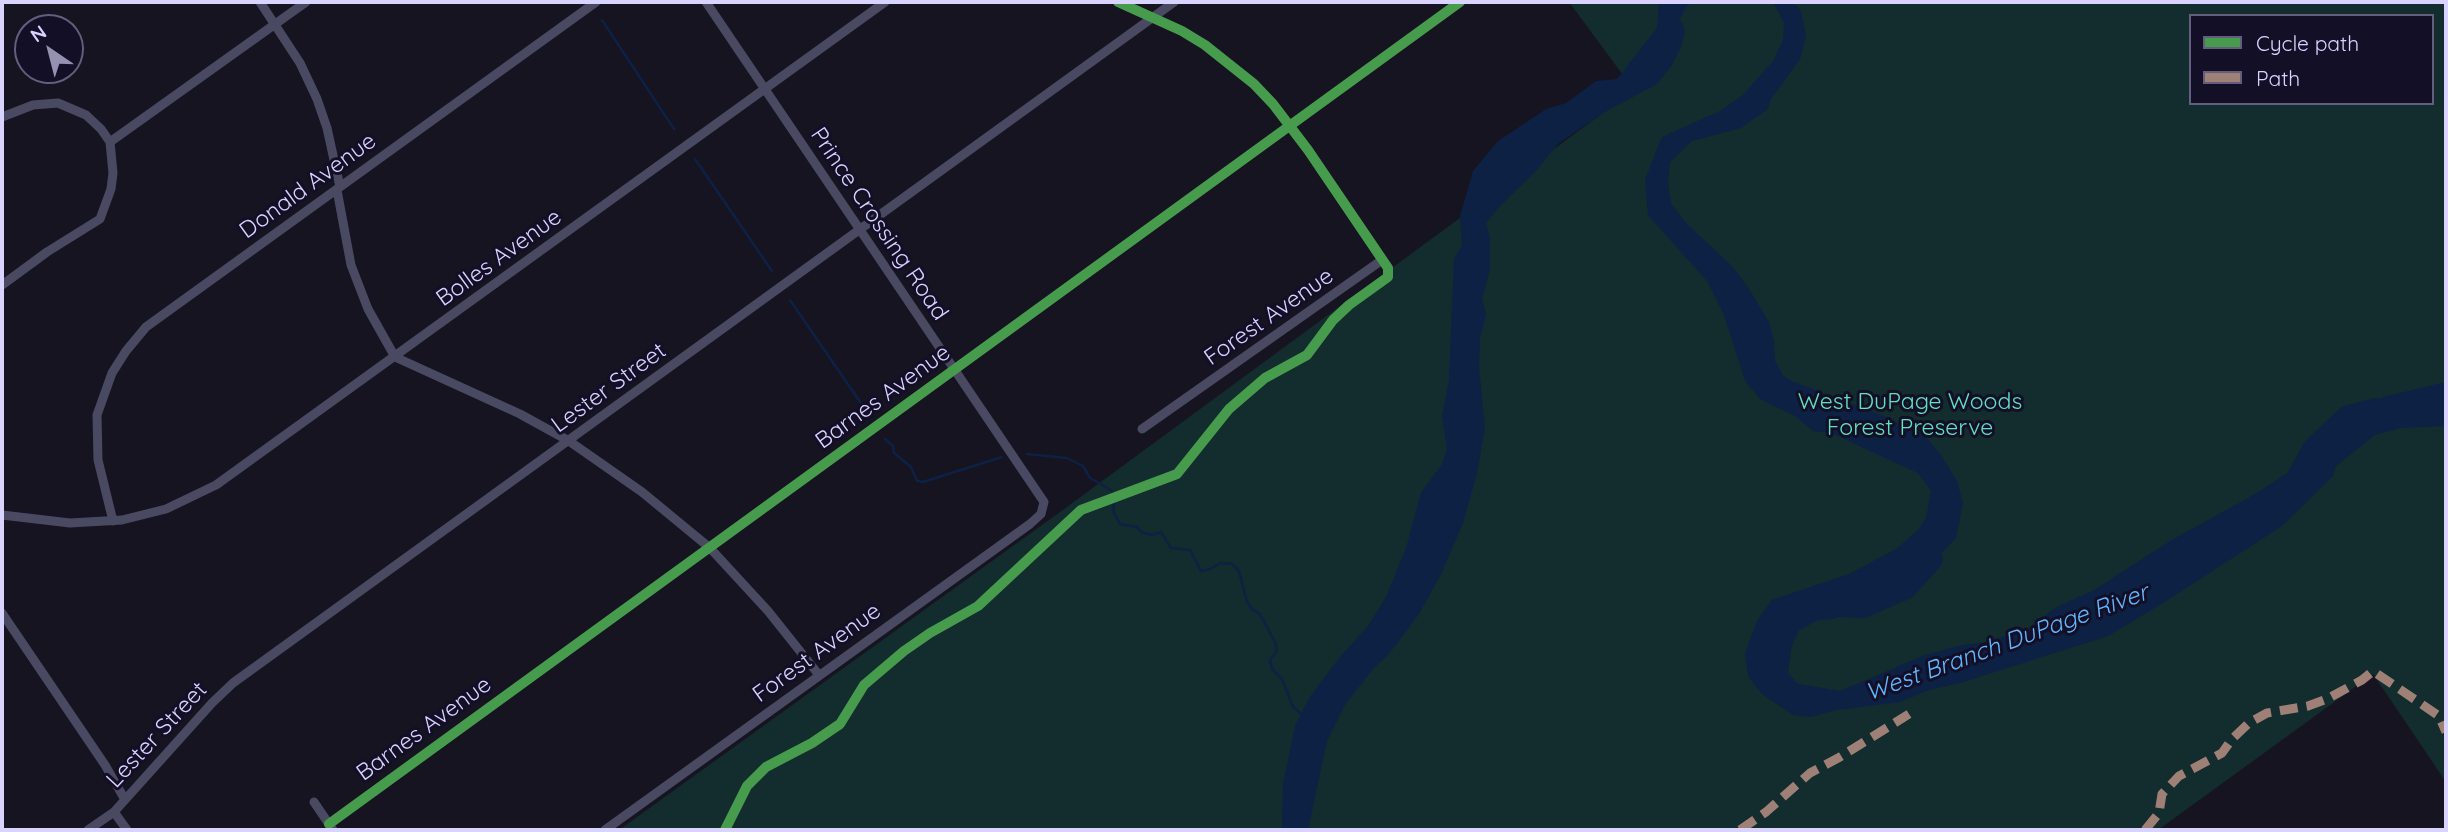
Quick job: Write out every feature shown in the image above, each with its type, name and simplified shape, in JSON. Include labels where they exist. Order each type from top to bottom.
[{"type":"street","points":[[260,2],[300,63],[317,99],[327,128],[339,188],[345,239],[355,275],[368,309],[395,357],[497,402],[569,441],[642,492],[710,548],[768,611],[819,675]]},
{"type":"street","points":[[110,142],[306,2]]},
{"type":"street","name":"Donald Avenue","points":[[117,521],[100,473],[96,440],[97,415],[107,383],[126,351],[146,327],[596,2]]},
{"type":"street","name":"Prince Crossing Road","points":[[706,2],[1044,502]]},
{"type":"street","name":"Bolles Avenue","points":[[2,515],[70,523],[117,521],[166,509],[216,485],[885,2]]},
{"type":"street","points":[[1118,2],[1182,31],[1231,64],[1273,104],[1290,127]]},
{"type":"street","name":"Lester Street","points":[[88,830],[114,811],[212,703],[233,684],[1174,2]]},
{"type":"street","name":"Barnes Avenue","points":[[331,827],[1460,2]]},
{"type":"street","points":[[2,117],[33,105],[58,103],[86,116],[101,129],[110,142],[113,173],[111,189],[100,219],[47,252],[2,285]]},
{"type":"street","name":"Forest Avenue","points":[[1142,429],[1382,260],[1290,127]]},
{"type":"street","name":"Forest Avenue","points":[[605,830],[1030,524],[1041,514],[1044,502]]},
{"type":"street","points":[[2,613],[106,765],[124,797]]},
{"type":"street","points":[[314,802],[331,827]]},
{"type":"street","points":[[114,811],[127,830]]},
{"type":"green space","name":"West DuPage Woods Forest Preserve","points":[[1569,2],[2446,2],[2446,782],[2373,674],[2158,830],[619,830],[1060,512],[1634,90]]},
{"type":"water","points":[[1659,2],[1697,2],[1687,5],[1680,19],[1685,31],[1672,65],[1657,84],[1603,113],[1558,144],[1486,223],[1490,238],[1490,270],[1482,298],[1486,314],[1480,338],[1479,367],[1485,428],[1477,473],[1463,523],[1441,574],[1419,614],[1389,654],[1346,703],[1327,741],[1308,830],[1282,830],[1283,784],[1295,726],[1309,698],[1339,658],[1368,626],[1386,597],[1406,548],[1421,493],[1442,464],[1447,449],[1442,416],[1449,380],[1454,259],[1462,245],[1460,216],[1473,171],[1498,141],[1546,109],[1566,103],[1596,81],[1617,79],[1657,28]]},
{"type":"water","points":[[1773,2],[1793,2],[1801,11],[1806,36],[1800,59],[1771,99],[1768,109],[1741,128],[1692,141],[1670,162],[1668,182],[1671,203],[1686,223],[1733,267],[1749,289],[1769,322],[1775,361],[1783,375],[1789,380],[1886,417],[1926,437],[1957,481],[1963,503],[1956,538],[1919,577],[1861,610],[1833,619],[1818,620],[1799,630],[1792,645],[1788,673],[1798,684],[1840,691],[1925,655],[1987,642],[2029,628],[2055,608],[2094,590],[2170,541],[2257,493],[2293,469],[2349,416],[2383,397],[2446,382],[2446,426],[2401,428],[2375,435],[2336,466],[2333,476],[2282,526],[2108,636],[1960,683],[1929,690],[1900,702],[1837,710],[1810,717],[1793,715],[1762,694],[1748,676],[1745,653],[1758,619],[1772,600],[1849,574],[1896,549],[1918,530],[1926,518],[1931,491],[1918,473],[1831,433],[1813,431],[1795,416],[1760,399],[1745,381],[1724,315],[1707,281],[1648,215],[1645,179],[1662,137],[1720,111],[1743,95],[1773,61],[1783,40],[1784,23]]},
{"type":"waterway","points":[[602,20],[674,129]]},
{"type":"waterway","points":[[695,159],[772,271]]},
{"type":"waterway","points":[[790,300],[867,412]]},
{"type":"waterway","name":"West Branch DuPage River","points":[[2297,474],[2312,447],[2346,415],[2376,407]]},
{"type":"waterway","points":[[885,439],[893,446],[894,453],[911,467],[917,481],[923,482],[1002,457]]},
{"type":"waterway","points":[[1027,454],[1067,458],[1083,466],[1090,478],[1111,490],[1115,496],[1113,511],[1120,524],[1137,527],[1141,532],[1152,535],[1161,532],[1171,548],[1190,550],[1201,571],[1221,563],[1232,564],[1239,571],[1247,602],[1260,614],[1275,642],[1277,651],[1270,660],[1272,669],[1282,679],[1293,707],[1302,714]]},
{"type":"waterway","name":"West Branch DuPage River","points":[[1839,608],[1863,609],[1907,590],[1934,560]]},
{"type":"marked path","points":[[2145,830],[2159,813],[2162,794],[2179,776],[2222,753],[2249,723],[2267,713],[2308,706],[2327,699],[2373,671],[2439,716],[2446,732]]},
{"type":"marked path","points":[[1740,830],[1766,812],[1810,773],[1909,714]]},
{"type":"cycle path","points":[[725,830],[747,786],[766,767],[812,743],[840,724],[864,685],[904,651],[978,606],[1081,510],[1177,474],[1229,409],[1265,378],[1307,355],[1333,320],[1388,277],[1388,268],[1308,150],[1254,84],[1205,45],[1182,31],[1118,2]]},
{"type":"cycle path","points":[[329,824],[1460,2]]}]
